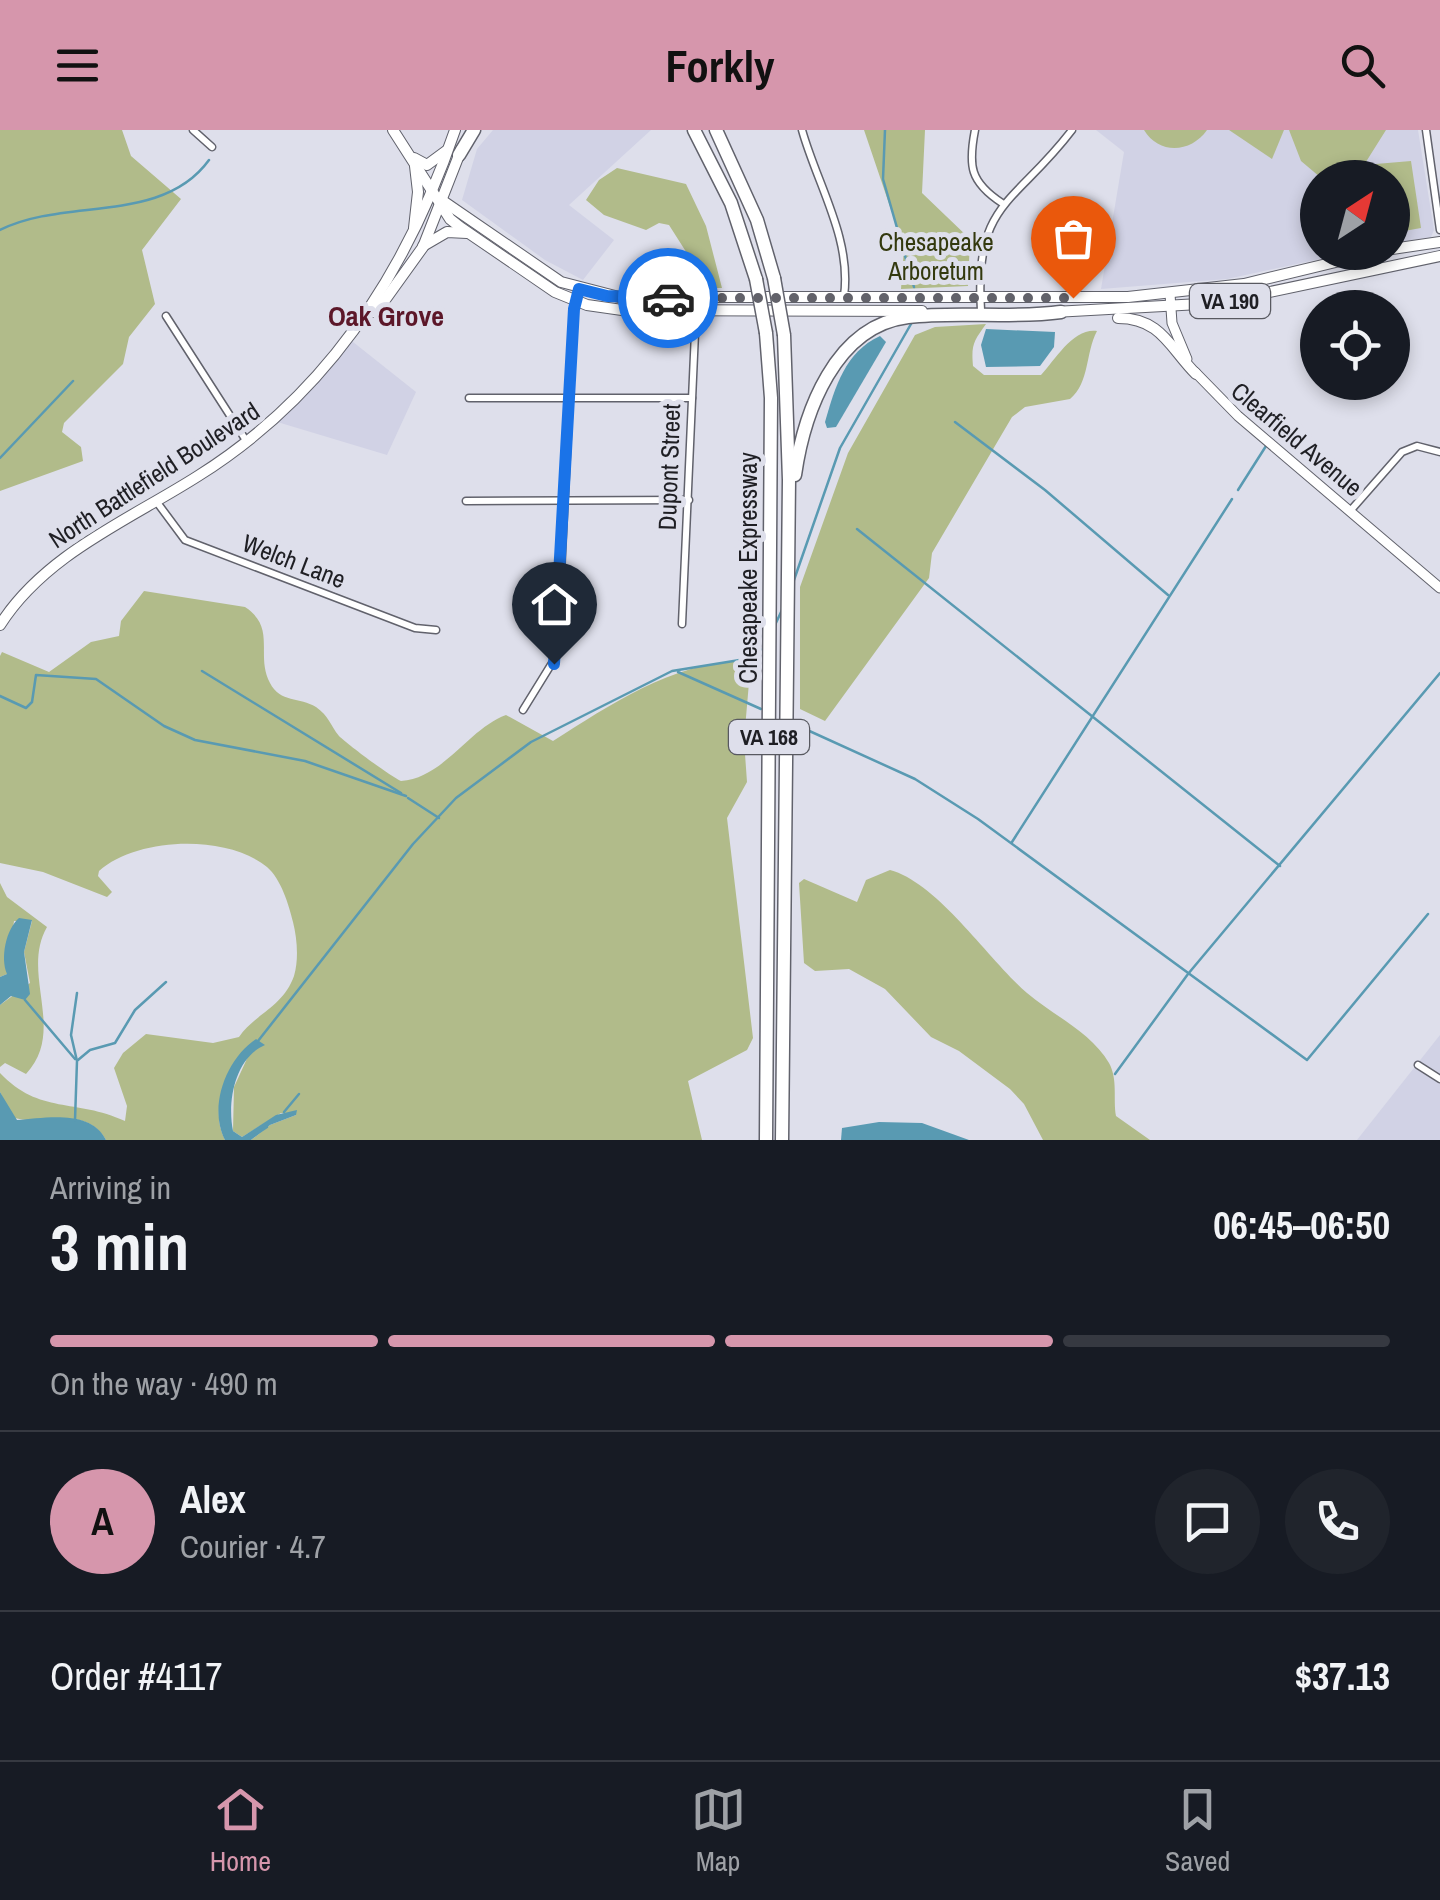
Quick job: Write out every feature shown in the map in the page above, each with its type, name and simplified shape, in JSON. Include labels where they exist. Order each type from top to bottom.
[{"type":"highway","points":[[454,150],[471,130]]},
{"type":"highway","points":[[686,130],[712,162]]},
{"type":"highway","name":"Chesapeake Expressway","points":[[694,130],[712,162],[756,279],[766,333],[771,417],[766,1140]]},
{"type":"highway","name":"Chesapeake Expressway","points":[[716,130],[757,220],[774,278],[784,336],[789,407],[782,1140]]},
{"type":"highway","points":[[788,587],[795,480],[804,434],[826,380],[846,349],[876,327],[909,317],[1061,312]]},
{"type":"main road","name":"VA 190","points":[[393,130],[442,200],[450,219],[546,287],[610,310],[798,310],[1170,294],[1260,281],[1304,270]]},
{"type":"main road","name":"North Battlefield Boulevard","points":[[0,625],[24,592],[51,566],[247,443],[298,398],[368,313],[417,245],[442,200],[455,130]]},
{"type":"main road","points":[[412,158],[428,164],[454,150]]},
{"type":"main road","name":"North Battlefield Boulevard","points":[[417,245],[434,190],[454,150]]},
{"type":"main road","points":[[412,158],[418,192],[417,245],[442,234],[468,233]]},
{"type":"main road","name":"VA 190","points":[[442,200],[577,295],[844,298],[1083,312],[1170,308],[1252,297],[1440,256]]},
{"type":"main road","points":[[1410,246],[1440,242]]},
{"type":"main road","points":[[798,310],[837,304],[844,298]]},
{"type":"main road","points":[[1083,312],[1150,324],[1166,335],[1196,374]]},
{"type":"street","points":[[193,130],[212,147]]},
{"type":"street","points":[[802,130],[843,258],[844,298]]},
{"type":"street","points":[[975,130],[969,163],[972,176],[1002,203]]},
{"type":"street","points":[[980,304],[981,251],[1002,203],[1072,130]]},
{"type":"street","points":[[1426,130],[1440,230]]},
{"type":"street","name":"Clearfield Avenue","points":[[1170,294],[1176,336],[1196,374],[1238,416],[1440,588]]},
{"type":"street","points":[[523,710],[557,656],[577,295]]},
{"type":"street","name":"Dupont Street","points":[[682,624],[696,310]]},
{"type":"street","points":[[166,316],[247,443]]},
{"type":"street","points":[[469,398],[692,398]]},
{"type":"street","points":[[1350,510],[1402,452],[1417,446],[1440,452]]},
{"type":"street","points":[[466,502],[689,500]]},
{"type":"street","name":"Welch Lane","points":[[156,501],[184,540],[415,628],[436,630]]},
{"type":"street","points":[[1418,1066],[1440,1078]]},
{"type":"shaded area","points":[[493,130],[651,130],[569,205],[614,240],[583,280],[545,260],[462,200],[477,149]]},
{"type":"shaded area","points":[[1096,130],[1418,130],[1434,230],[1431,237],[1410,240],[1410,160],[1300,160],[1300,263],[1227,279],[1101,289],[1124,152]]},
{"type":"shaded area","points":[[348,338],[416,392],[387,455],[274,421]]},
{"type":"shaded area","points":[[1440,1035],[1440,1140],[1357,1140]]},
{"type":"green space","points":[[0,130],[122,130],[131,156],[181,199],[142,250],[155,304],[129,337],[123,364],[64,423],[62,432],[81,447],[83,461],[0,491]]},
{"type":"green space","name":"Chesapeake Arboretum","points":[[864,130],[925,130],[922,193],[970,239],[968,286],[901,289],[904,248]]},
{"type":"green space","points":[[1144,130],[1207,130],[1193,143],[1175,148],[1158,144]]},
{"type":"green space","points":[[1229,130],[1284,130],[1272,159]]},
{"type":"green space","points":[[1289,130],[1386,130],[1367,160],[1301,160]]},
{"type":"green space","points":[[1410,161],[1411,161],[1421,228],[1410,230]]},
{"type":"green space","points":[[617,168],[686,184],[706,226],[722,288],[680,288],[677,277],[690,276],[690,258],[669,225],[659,223],[646,230],[604,215],[586,200],[599,180]]},
{"type":"green space","points":[[986,324],[972,353],[973,366],[984,375],[1041,375],[1073,339],[1097,331],[1081,384],[1070,399],[1025,407],[1012,417],[932,553],[929,578],[825,721],[800,709],[800,587],[848,453],[915,335],[935,327]]},
{"type":"green space","points":[[144,591],[245,607],[260,624],[266,673],[274,689],[285,697],[316,707],[344,740],[401,781],[430,771],[506,715],[553,741],[642,688],[690,669],[741,661],[750,671],[744,740],[747,782],[727,818],[753,1038],[747,1050],[688,1081],[702,1140],[251,1140],[270,1125],[296,1115],[281,1113],[242,1137],[233,1131],[234,1087],[256,1039],[232,1074],[221,1099],[220,1126],[225,1140],[106,1140],[87,1122],[75,1119],[12,1117],[0,1092],[0,1073],[44,1101],[125,1121],[127,1106],[114,1068],[123,1053],[146,1034],[213,1043],[239,1037],[276,1003],[294,976],[296,942],[287,900],[272,872],[250,856],[206,845],[158,846],[136,851],[99,871],[98,876],[112,892],[107,897],[43,872],[0,863],[2,652],[49,672],[91,642],[119,636],[121,621]]},
{"type":"green space","points":[[890,870],[926,890],[1027,993],[1092,1042],[1112,1069],[1116,1116],[1150,1140],[1043,1140],[1024,1104],[1010,1089],[959,1051],[931,1037],[885,989],[849,969],[815,971],[804,963],[799,883],[804,879],[857,902],[866,880]]},
{"type":"green space","points":[[0,883],[7,897],[47,927],[38,964],[43,1039],[38,1057],[26,1074],[5,1063],[0,1067],[0,1005],[30,983],[24,952],[32,921],[14,921],[7,974],[0,977]]},
{"type":"water","points":[[986,329],[1055,332],[1054,347],[1040,366],[986,367],[981,345]]},
{"type":"water","points":[[880,336],[886,342],[836,427],[827,428],[825,422],[843,372],[858,351]]},
{"type":"water","points":[[19,918],[32,920],[24,952],[30,994],[25,1000],[11,996],[0,1005],[0,977],[7,974],[6,944]]},
{"type":"water","points":[[256,1039],[265,1045],[240,1070],[231,1107],[233,1131],[242,1137],[276,1115],[297,1110],[296,1115],[270,1125],[251,1140],[225,1140],[218,1113],[223,1085],[236,1059]]},
{"type":"water","points":[[0,1092],[17,1120],[79,1120],[99,1130],[106,1140],[0,1140]]},
{"type":"water","points":[[879,1122],[922,1123],[969,1140],[841,1140],[842,1128]]},
{"type":"waterway","points":[[885,130],[883,179],[914,287]]},
{"type":"waterway","points":[[0,230],[53,214],[111,207],[166,194],[189,180],[209,160]]},
{"type":"waterway","points":[[794,580],[840,448],[911,324]]},
{"type":"waterway","points":[[0,458],[73,381]]},
{"type":"waterway","points":[[955,422],[1045,490],[1168,595]]},
{"type":"waterway","points":[[1238,490],[1266,446]]},
{"type":"waterway","points":[[1012,842],[1232,499]]},
{"type":"waterway","points":[[857,529],[1280,866]]},
{"type":"waterway","points":[[775,625],[782,610]]},
{"type":"waterway","points":[[258,1041],[413,844],[456,798],[531,742],[672,671],[752,658],[763,649]]},
{"type":"waterway","points":[[202,671],[401,793]]},
{"type":"waterway","points":[[678,672],[761,709]]},
{"type":"waterway","points":[[1115,1074],[1188,974],[1440,673]]},
{"type":"waterway","points":[[0,696],[26,708],[32,702],[36,675],[96,679],[164,726],[195,740],[305,761],[406,796]]},
{"type":"waterway","points":[[794,724],[915,779],[978,819],[1307,1060],[1428,914]]},
{"type":"waterway","points":[[408,798],[439,818]]},
{"type":"waterway","points":[[78,1060],[90,1050],[115,1043],[135,1010],[166,982]]},
{"type":"waterway","points":[[75,1120],[77,1061],[71,1035],[77,993]]},
{"type":"waterway","points":[[25,1000],[75,1059]]},
{"type":"waterway","points":[[284,1112],[299,1094]]},
{"type":"waterway","points":[[247,1140],[267,1127]]},
{"type":"way so far","points":[[668,298],[1073,298]]},
{"type":"district","name":"Oak Grove","points":[[386,316]]},
{"type":"route","points":[[554,664],[574,309],[579,289],[607,296],[668,298]]}]
